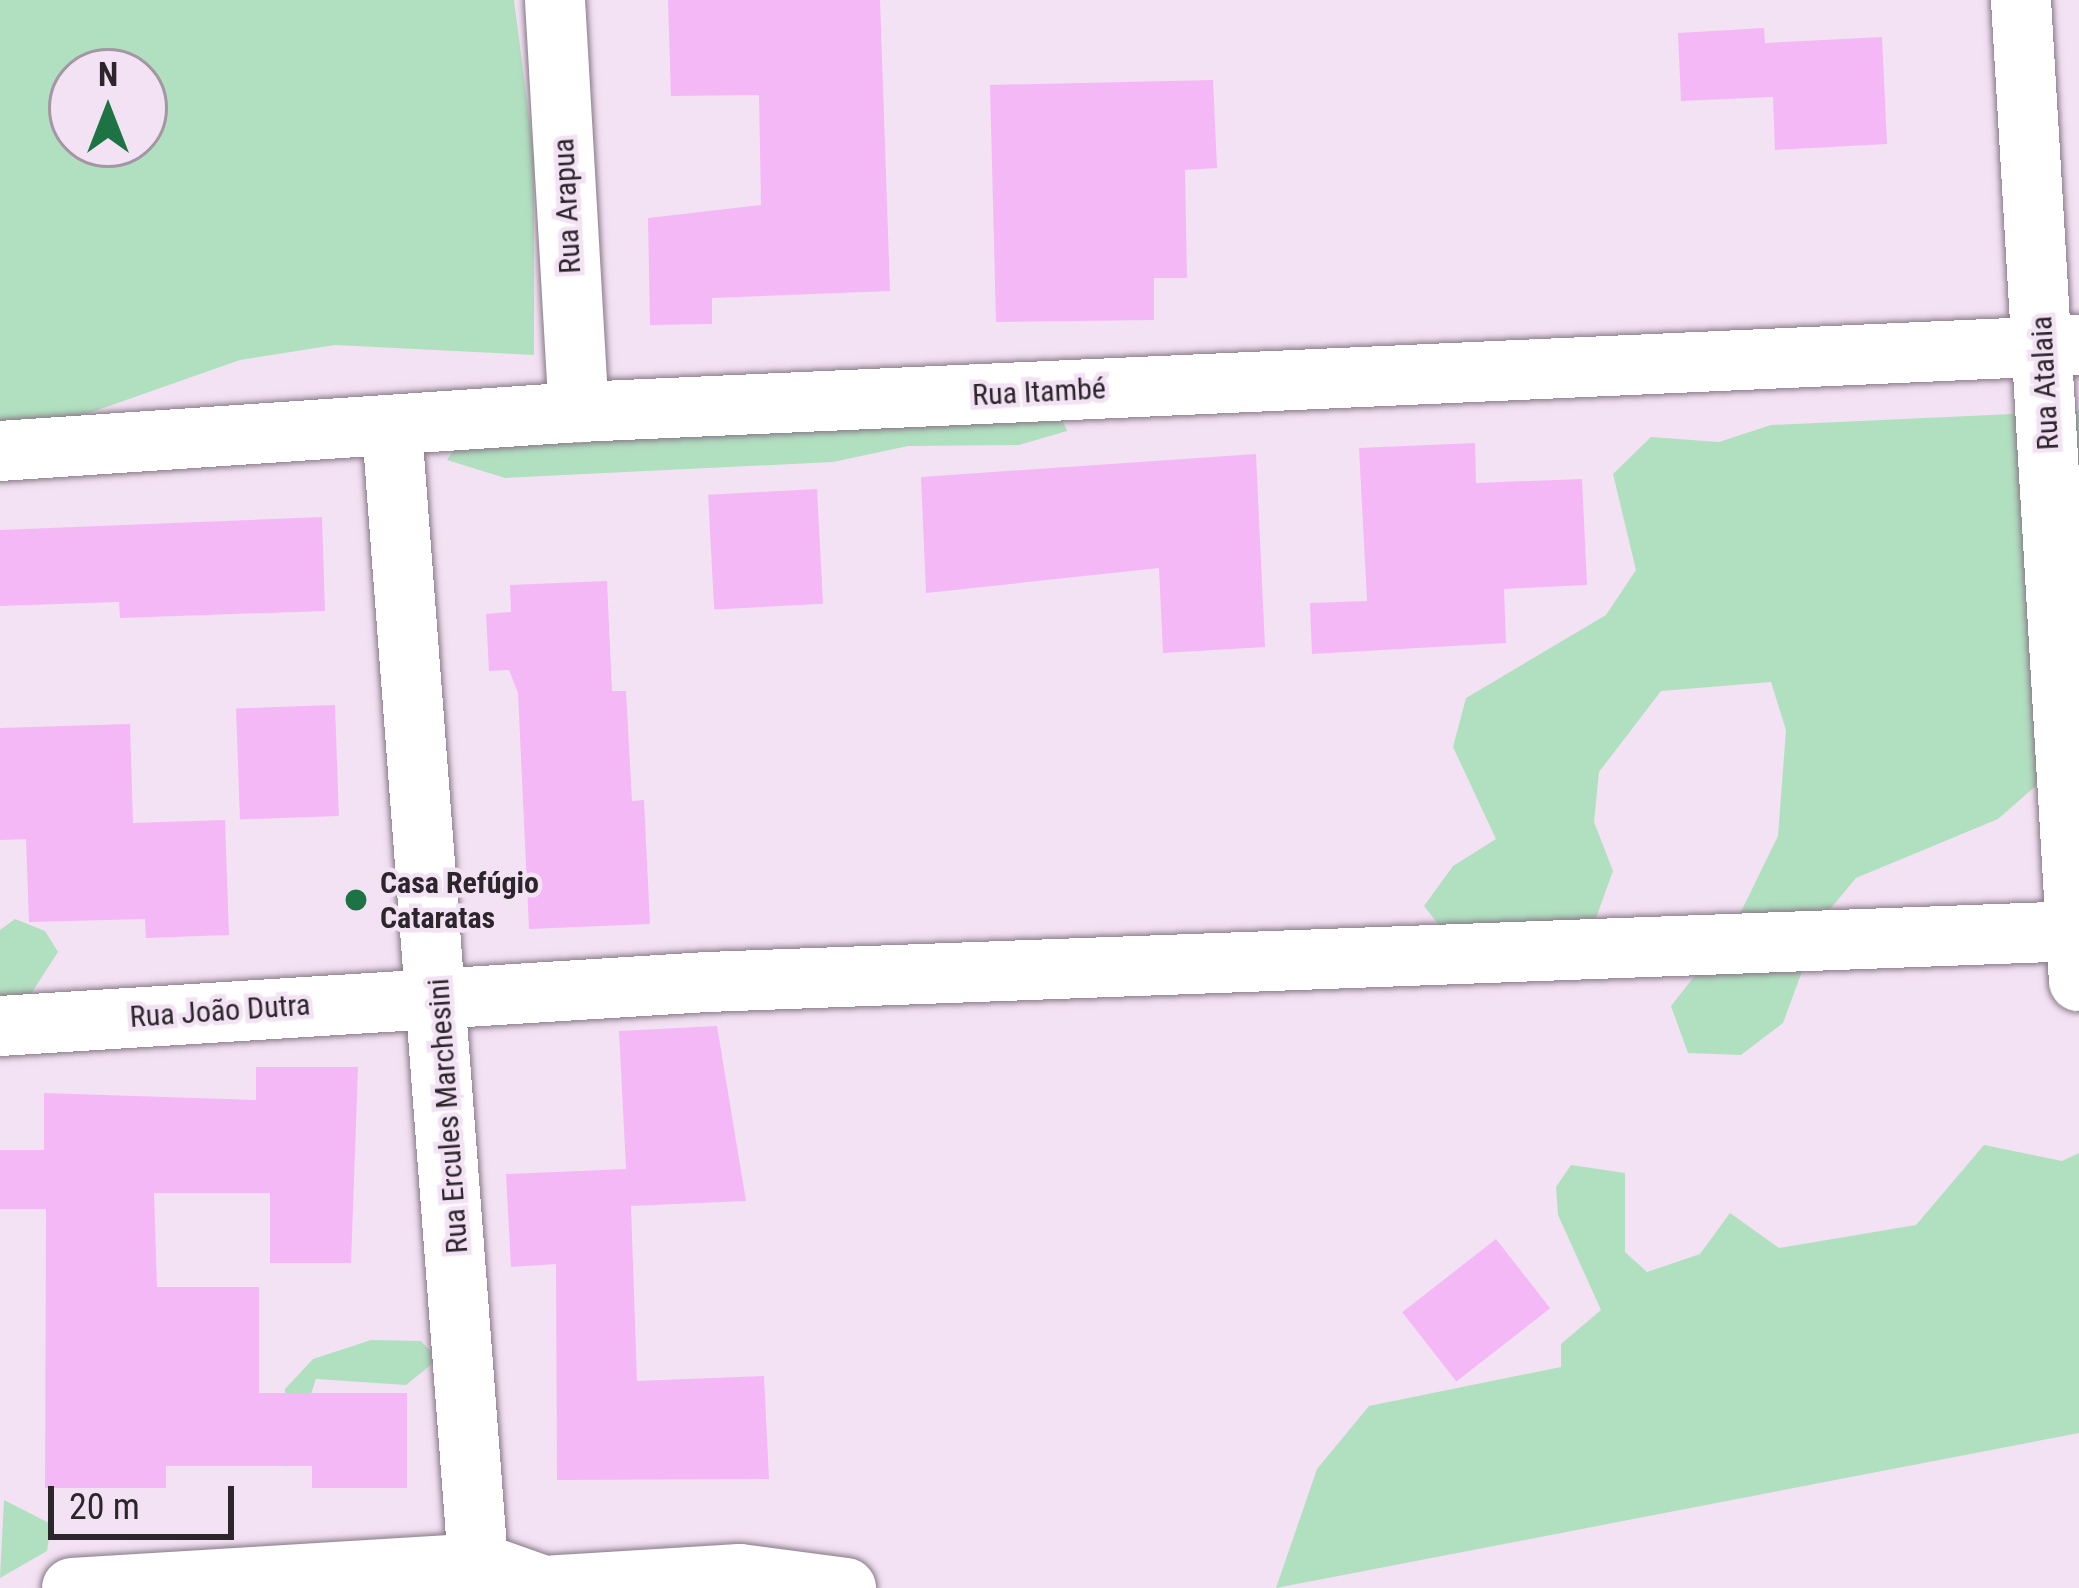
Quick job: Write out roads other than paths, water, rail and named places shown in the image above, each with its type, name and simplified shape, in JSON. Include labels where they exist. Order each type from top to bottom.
[{"type":"street","name":"Rua Arapua","points":[[555,0],[579,412]]},
{"type":"street","name":"Rua Atalaia","points":[[2021,0],[2061,346],[2078,956]]},
{"type":"street","name":"Rua Itambé","points":[[0,451],[392,429],[579,412],[2061,346]]},
{"type":"street","name":"Rua Ercules Marchesini","points":[[392,429],[440,995],[480,1576]]},
{"type":"street","name":"Rua João Dutra","points":[[0,1026],[440,995],[2078,956]]},
{"type":"street","points":[[72,1588],[480,1576],[544,1586],[740,1574],[845,1588]]},
{"type":"place","name":"Casa Refúgio Cataratas","points":[[356,900]]}]
